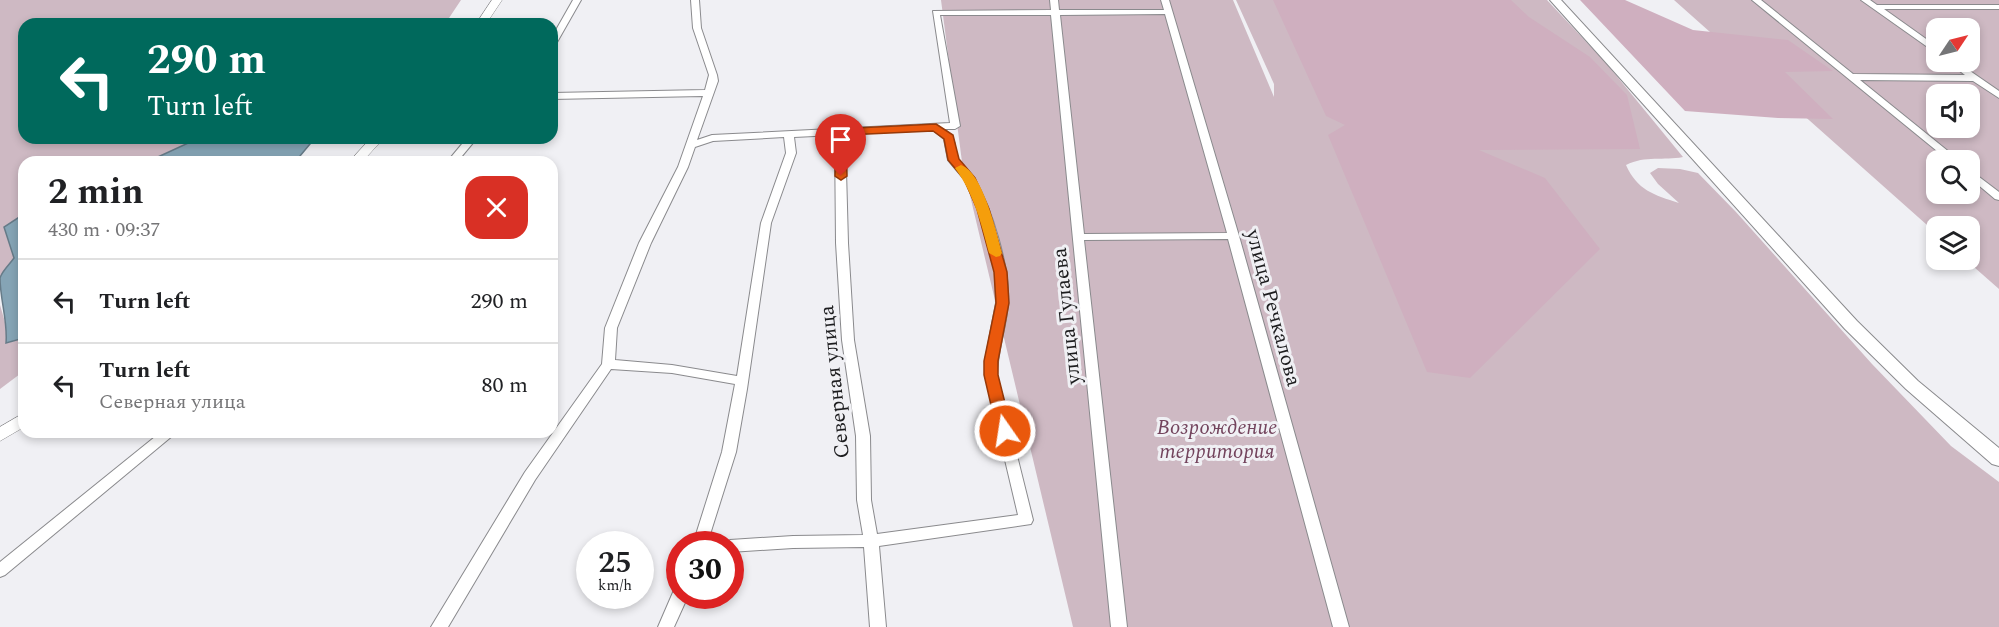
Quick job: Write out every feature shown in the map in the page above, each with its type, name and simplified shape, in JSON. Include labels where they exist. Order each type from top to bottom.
[{"type":"main road","points":[[1555,0],[1851,325],[1912,385],[1999,459]]},
{"type":"street","points":[[485,18],[497,0]]},
{"type":"street","points":[[558,33],[577,0]]},
{"type":"street","points":[[558,436],[608,364],[610,328],[638,260],[683,167],[691,145],[713,75],[695,24],[695,0]]},
{"type":"street","points":[[1756,0],[1942,150]]},
{"type":"street","points":[[1865,0],[1926,43]]},
{"type":"street","points":[[1976,0],[1999,14]]},
{"type":"street","points":[[691,145],[712,138],[955,126],[936,14],[1054,6],[1167,6]]},
{"type":"street","name":"улица Гулаева","points":[[1054,6],[1119,627]]},
{"type":"street","name":"улица Речкалова","points":[[1167,6],[1341,627]]},
{"type":"street","points":[[1874,7],[1999,7]]},
{"type":"street","points":[[1966,72],[1999,94]]},
{"type":"street","points":[[1851,77],[1975,78]]},
{"type":"street","points":[[558,96],[707,93]]},
{"type":"street","points":[[744,545],[805,541],[871,541],[1026,520],[991,375],[991,361],[1002,303],[1001,272],[983,209],[969,178],[953,160],[949,138],[936,128]]},
{"type":"street","name":"Северная улица","points":[[840,132],[842,243],[848,340],[863,436],[864,500],[871,541],[878,627]]},
{"type":"street","points":[[704,531],[729,452],[766,223],[791,153],[789,135]]},
{"type":"street","points":[[361,156],[372,144]]},
{"type":"street","points":[[457,156],[467,144]]},
{"type":"street","points":[[1980,181],[1999,197]]},
{"type":"street","points":[[1078,237],[1233,236]]},
{"type":"street","points":[[608,364],[672,369],[741,381]]},
{"type":"street","points":[[0,435],[18,422]]},
{"type":"street","points":[[0,572],[163,438]]},
{"type":"street","points":[[439,627],[530,476],[556,438]]},
{"type":"street","points":[[666,627],[674,609]]},
{"type":"green space","points":[[0,0],[461,0],[449,18],[18,18],[18,144],[186,144],[160,156],[18,156],[18,218],[5,227],[14,258],[0,277]]},
{"type":"green space","name":"Возрождение территория","points":[[941,0],[1233,0],[1274,97],[1274,84],[1236,0],[1547,0],[1606,63],[1683,157],[1648,159],[1626,165],[1635,180],[1654,194],[1679,203],[1658,184],[1650,173],[1658,168],[1698,173],[1736,212],[1872,364],[1951,446],[1999,482],[1999,627],[1073,627],[962,162]]},
{"type":"green space","points":[[1674,0],[1999,0],[1999,289],[1977,270],[1980,270],[1980,216],[1926,216],[1926,224]]},
{"type":"green space","points":[[0,305],[7,329],[7,343],[18,340],[18,376],[0,389]]},
{"type":"shaded area","points":[[1273,0],[1511,0],[1529,17],[1590,57],[1627,95],[1640,149],[1479,150],[1545,178],[1600,249],[1470,378],[1427,372],[1328,135],[1345,125],[1326,116]]},
{"type":"shaded area","points":[[1580,0],[1625,0],[1693,30],[1788,40],[1833,71],[1785,72],[1833,119],[1778,118],[1685,111]]},
{"type":"water","points":[[186,144],[310,144],[300,156],[160,156]]},
{"type":"water","points":[[18,218],[18,340],[6,343],[0,278],[14,258],[4,227]]},
{"type":"slow traffic","points":[[961,168],[969,178],[983,209],[996,253]]},
{"type":"route","points":[[841,176],[840,132],[936,128],[949,138],[953,160],[969,178],[983,209],[1001,272],[1002,303],[991,361],[991,375],[1005,431]]}]
